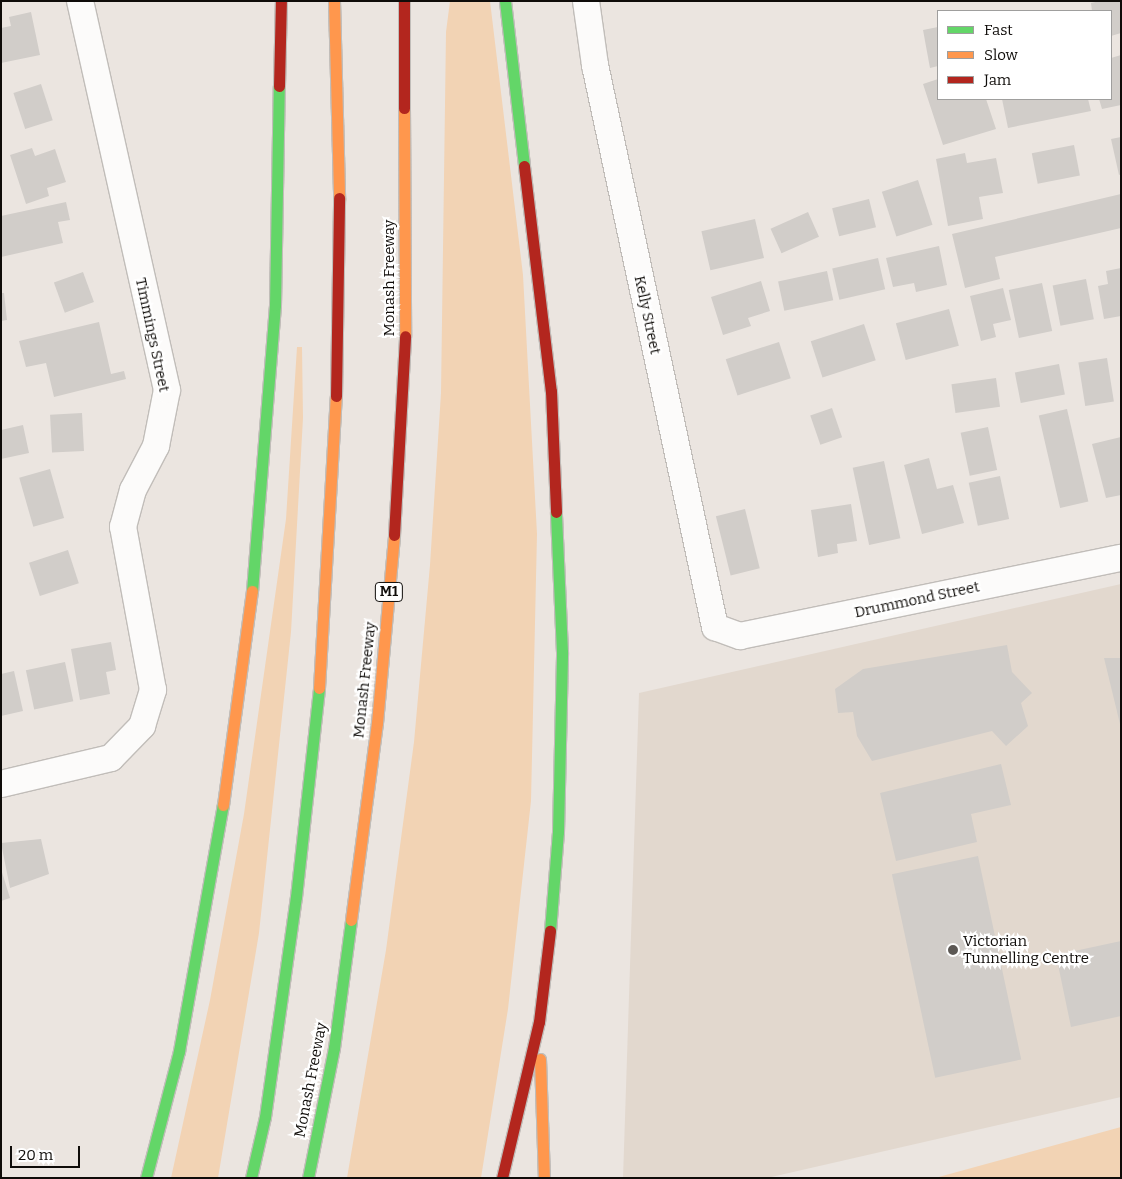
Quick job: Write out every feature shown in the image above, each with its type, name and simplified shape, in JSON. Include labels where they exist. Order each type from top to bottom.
[{"type":"highway","points":[[146,1178],[179,1050],[208,906],[248,636],[275,305],[281,1]]},
{"type":"highway","points":[[251,1178],[265,1117],[296,898],[318,695],[334,488],[340,242],[334,1]]},
{"type":"highway","name":"Monash Freeway","points":[[308,1178],[335,1038],[377,723],[394,535],[405,332],[404,1]]},
{"type":"highway","points":[[505,1],[551,391],[562,652],[558,832],[539,1022],[544,1178]]},
{"type":"highway","points":[[502,1178],[539,1022]]},
{"type":"street","name":"Timmings Street","points":[[1,784],[94,765],[127,746],[148,716],[153,690],[123,527],[133,490],[156,446],[167,390],[80,1]]},
{"type":"street","name":"Kelly Street","points":[[586,1],[599,84],[715,627]]},
{"type":"street","name":"Drummond Street","points":[[715,627],[740,636],[1121,558]]},
{"type":"shaded area","points":[[450,1],[490,1],[523,275],[537,534],[531,801],[508,1009],[481,1178],[347,1178],[386,950],[414,742],[430,565],[441,393],[446,32]]},
{"type":"shaded area","points":[[297,347],[302,347],[303,418],[291,632],[259,933],[218,1178],[171,1178],[210,1000],[244,814],[286,519]]},
{"type":"shaded area","points":[[1121,584],[1121,1097],[767,1178],[623,1178],[639,693]]},
{"type":"shaded area","points":[[1121,1127],[1121,1178],[935,1178]]},
{"type":"building","points":[[1121,1],[1121,33],[1112,36],[1112,10],[1092,10],[1091,3]]},
{"type":"building","points":[[31,12],[40,55],[1,63],[1,28],[11,26],[9,17]]},
{"type":"building","points":[[937,27],[937,66],[930,68],[923,30]]},
{"type":"building","points":[[1121,55],[1121,105],[1102,109],[1099,100],[1112,100],[1112,58]]},
{"type":"building","points":[[937,79],[937,100],[986,100],[996,129],[943,145],[923,84]]},
{"type":"building","points":[[41,84],[53,120],[25,129],[13,93]]},
{"type":"building","points":[[1002,100],[1088,100],[1091,111],[1008,128]]},
{"type":"building","points":[[1121,137],[1121,174],[1119,175],[1111,139]]},
{"type":"building","points":[[1074,145],[1080,175],[1038,184],[1032,153]]},
{"type":"building","points":[[32,148],[35,156],[55,149],[66,182],[47,188],[49,196],[26,204],[10,155]]},
{"type":"building","points":[[965,153],[967,163],[996,158],[1003,193],[979,197],[983,219],[948,226],[936,159]]},
{"type":"building","points":[[918,180],[933,225],[896,236],[882,192]]},
{"type":"building","points":[[1121,194],[1121,228],[995,257],[1000,279],[965,288],[952,234]]},
{"type":"building","points":[[869,199],[876,227],[839,236],[832,208]]},
{"type":"building","points":[[66,202],[70,220],[58,222],[63,243],[1,257],[1,216]]},
{"type":"building","points":[[808,212],[819,237],[782,253],[771,229]]},
{"type":"building","points":[[755,219],[764,258],[710,270],[701,231]]},
{"type":"building","points":[[939,246],[947,285],[916,292],[914,283],[893,287],[886,258]]},
{"type":"building","points":[[878,258],[885,289],[839,300],[832,269]]},
{"type":"building","points":[[1121,268],[1121,316],[1104,319],[1098,286],[1108,284],[1106,271]]},
{"type":"building","points":[[827,271],[833,300],[784,311],[778,281]]},
{"type":"building","points":[[83,272],[94,302],[65,313],[54,283]]},
{"type":"building","points":[[1086,279],[1094,319],[1060,326],[1053,285]]},
{"type":"building","points":[[761,281],[770,311],[748,318],[751,326],[723,335],[711,297]]},
{"type":"building","points":[[1042,283],[1052,331],[1019,338],[1009,290]]},
{"type":"building","points":[[1003,288],[1011,320],[993,324],[996,337],[981,341],[970,296]]},
{"type":"building","points":[[1,293],[4,293],[7,320],[1,321]]},
{"type":"building","points":[[949,309],[959,346],[906,360],[896,323]]},
{"type":"building","points":[[99,322],[111,374],[124,371],[126,379],[54,397],[46,363],[26,367],[19,341]]},
{"type":"building","points":[[864,324],[876,360],[822,377],[811,341]]},
{"type":"building","points":[[779,342],[791,378],[737,395],[726,359]]},
{"type":"building","points":[[1107,358],[1114,401],[1085,406],[1078,363]]},
{"type":"building","points":[[1059,364],[1065,394],[1021,403],[1015,373]]},
{"type":"building","points":[[996,378],[1000,407],[955,413],[951,384]]},
{"type":"building","points":[[832,408],[842,437],[820,445],[810,415]]},
{"type":"building","points":[[1067,409],[1088,502],[1060,508],[1039,416]]},
{"type":"building","points":[[82,413],[84,451],[52,453],[50,415]]},
{"type":"building","points":[[23,425],[29,453],[1,459],[1,430]]},
{"type":"building","points":[[988,427],[997,470],[970,476],[961,433]]},
{"type":"building","points":[[1121,437],[1121,495],[1106,498],[1092,444]]},
{"type":"building","points":[[929,458],[937,489],[953,485],[964,523],[922,534],[904,465]]},
{"type":"building","points":[[884,461],[900,538],[869,545],[853,468]]},
{"type":"building","points":[[50,469],[64,518],[33,527],[19,478]]},
{"type":"building","points":[[1000,476],[1009,519],[978,526],[969,483]]},
{"type":"building","points":[[851,504],[857,541],[837,544],[838,553],[818,557],[811,510]]},
{"type":"building","points":[[745,509],[760,568],[731,575],[716,516]]},
{"type":"building","points":[[68,550],[79,583],[40,596],[29,563]]},
{"type":"building","points":[[111,642],[116,670],[106,672],[110,694],[80,700],[71,649]]},
{"type":"building","points":[[1007,645],[1012,672],[1032,693],[1021,703],[1028,726],[1006,746],[992,731],[872,761],[857,736],[853,712],[838,713],[835,689],[863,669]]},
{"type":"building","points":[[1104,658],[1121,658],[1121,724],[1120,724]]},
{"type":"building","points":[[65,662],[73,701],[34,709],[26,670]]},
{"type":"building","points":[[14,671],[23,711],[1,716],[1,674]]},
{"type":"building","points":[[1001,764],[1011,805],[971,814],[977,842],[896,861],[880,793]]},
{"type":"building","points":[[41,839],[49,874],[10,888],[1,843]]},
{"type":"building","name":"Victorian Tunnelling Centre","points":[[978,856],[1021,1059],[935,1078],[892,874]]},
{"type":"building","points":[[1,869],[10,898],[1,901]]},
{"type":"building","points":[[1121,941],[1121,1016],[1071,1027],[1056,955]]},
{"type":"traffic: fast","points":[[505,1],[524,166]]},
{"type":"traffic: fast","points":[[252,591],[275,305],[279,86]]},
{"type":"traffic: fast","points":[[550,931],[558,832],[562,652],[556,512]]},
{"type":"traffic: fast","points":[[251,1178],[265,1117],[296,897],[319,688]]},
{"type":"traffic: fast","points":[[146,1178],[179,1051],[223,805]]},
{"type":"traffic: fast","points":[[308,1178],[334,1048],[351,920]]},
{"type":"traffic: slow","points":[[334,1],[339,198]]},
{"type":"traffic: slow","points":[[404,108],[405,336]]},
{"type":"traffic: slow","points":[[319,688],[336,396]]},
{"type":"traffic: slow","points":[[351,920],[377,723],[394,535]]},
{"type":"traffic: slow","points":[[223,805],[252,591]]},
{"type":"traffic: slow","points":[[540,1059],[544,1178]]},
{"type":"traffic: jam","points":[[279,86],[281,1]]},
{"type":"traffic: jam","points":[[404,1],[404,108]]},
{"type":"traffic: jam","points":[[524,166],[551,391],[556,512]]},
{"type":"traffic: jam","points":[[336,396],[339,198]]},
{"type":"traffic: jam","points":[[394,535],[405,336]]},
{"type":"traffic: jam","points":[[502,1178],[539,1022],[550,931]]},
{"type":"place","name":"Victorian Tunnelling Centre","points":[[953,950]]}]
